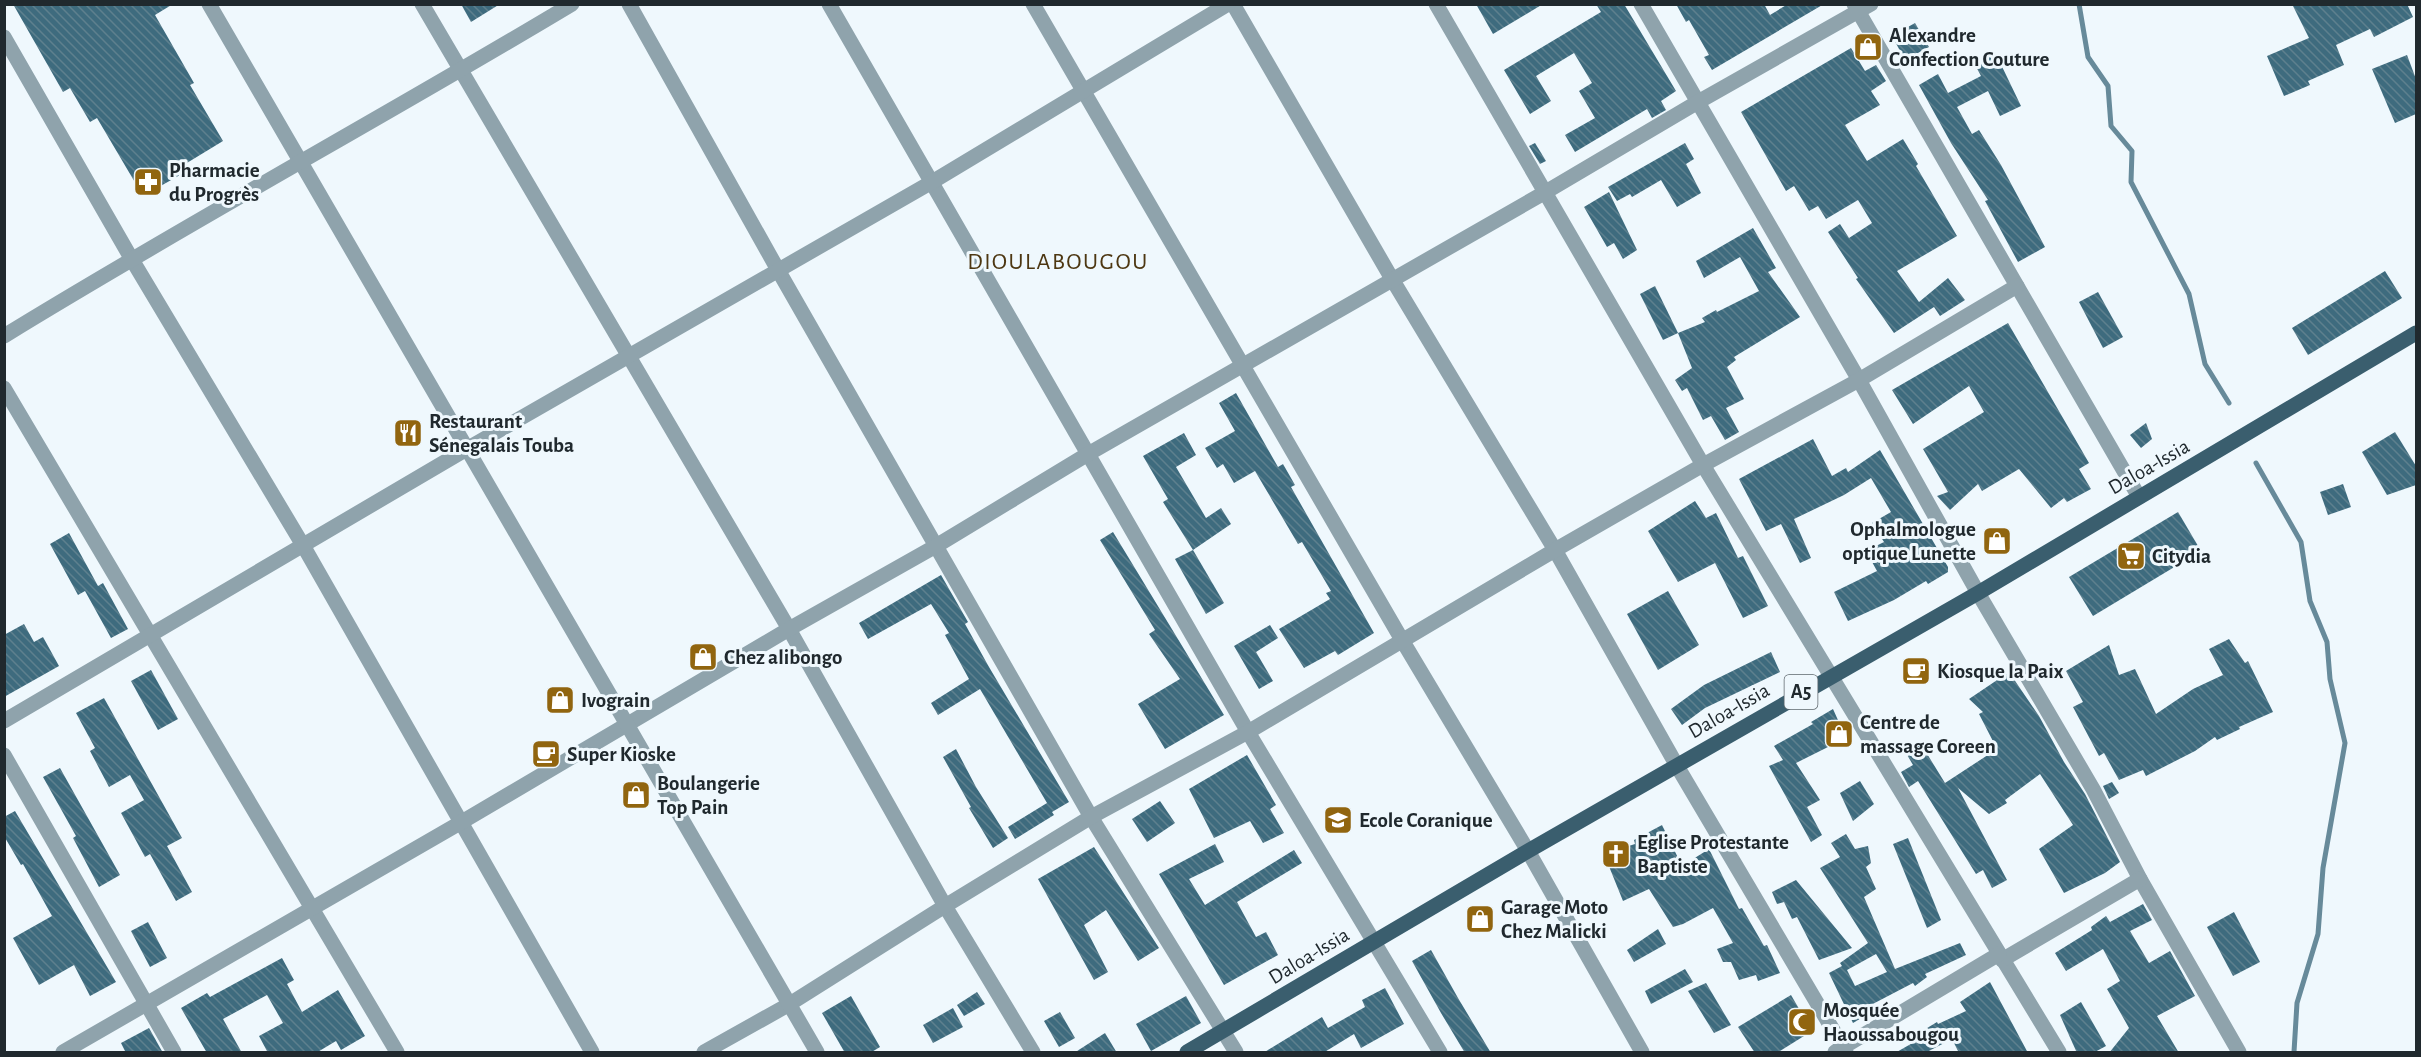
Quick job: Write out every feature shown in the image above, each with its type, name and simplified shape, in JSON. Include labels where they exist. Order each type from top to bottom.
[{"type":"main road","name":"Daloa-Issia","points":[[1187,1053],[1528,851],[2139,498],[2416,333]]},
{"type":"street","points":[[209,4],[465,450],[628,724],[817,1053]]},
{"type":"street","points":[[422,4],[459,71],[789,629],[945,906],[1033,1053]]},
{"type":"street","points":[[4,336],[130,258],[301,163],[572,4]]},
{"type":"street","points":[[629,4],[778,270],[1091,817],[1236,1053]]},
{"type":"street","points":[[830,4],[1248,732],[1440,1053]]},
{"type":"street","points":[[1033,4],[1402,640],[1528,851],[1642,1053]]},
{"type":"street","points":[[4,721],[304,547],[465,450],[932,182],[1228,4]]},
{"type":"street","points":[[1233,4],[1392,279],[1555,550],[1842,1051],[2001,957],[2140,879]]},
{"type":"street","points":[[1436,4],[1703,465],[2059,1053]]},
{"type":"street","points":[[1641,4],[2093,789],[2140,879],[2239,1053]]},
{"type":"street","points":[[63,1053],[789,629],[936,546],[1088,454],[1544,193],[1861,6],[2017,286],[2139,498]]},
{"type":"street","points":[[4,37],[130,258],[304,547],[592,1053]]},
{"type":"street","points":[[704,1053],[788,1005],[1091,817],[1248,732],[1555,550],[1703,465],[1859,380],[2017,286]]},
{"type":"street","points":[[4,388],[397,1053]]},
{"type":"street","points":[[4,755],[174,1053]]},
{"type":"building","points":[[13,4],[173,4],[155,15],[194,83],[190,85],[223,141],[177,169],[180,175],[143,196],[97,118],[90,122],[70,88],[63,92]]},
{"type":"building","points":[[461,4],[500,4],[471,22]]},
{"type":"building","points":[[1476,4],[1543,4],[1493,34]]},
{"type":"building","points":[[1596,4],[1624,4],[1676,91],[1661,101],[1666,110],[1652,118],[1647,109],[1575,152],[1565,135],[1595,118],[1579,91],[1592,83],[1574,53],[1536,76],[1551,101],[1530,114],[1504,70],[1601,12]]},
{"type":"building","points":[[1676,4],[1764,4],[1770,15],[1788,4],[1824,4],[1712,70],[1704,57],[1709,55],[1689,20],[1686,22]]},
{"type":"building","points":[[2292,4],[2407,4],[2413,17],[2374,37],[2370,29],[2336,45],[2344,65],[2308,81],[2310,85],[2284,96],[2267,56],[2309,38]]},
{"type":"building","points":[[1915,23],[1929,47],[1905,60],[1892,36]]},
{"type":"building","points":[[1851,48],[1865,71],[1876,65],[1886,81],[1871,91],[1880,105],[1845,125],[1867,161],[1903,139],[1957,236],[1897,271],[1919,302],[1948,278],[1965,300],[1940,316],[1934,307],[1894,333],[1856,279],[1858,278],[1828,232],[1840,224],[1849,238],[1872,223],[1858,200],[1826,219],[1818,206],[1809,211],[1794,186],[1786,191],[1741,112]]},
{"type":"building","points":[[1995,52],[2021,106],[2000,116],[1988,91],[1957,107],[1972,134],[1979,130],[2001,165],[2045,247],[2018,262],[1985,201],[1988,200],[1951,143],[1919,85],[1938,74],[1948,93],[1981,76],[1974,63]]},
{"type":"building","points":[[2407,55],[2416,79],[2416,114],[2395,123],[2372,69]]},
{"type":"building","points":[[1535,143],[1546,161],[1540,164],[1529,146]]},
{"type":"building","points":[[1685,143],[1694,159],[1686,164],[1701,193],[1677,207],[1661,180],[1632,197],[1630,194],[1617,201],[1608,187]]},
{"type":"building","points":[[1609,192],[1637,250],[1623,259],[1614,243],[1607,247],[1584,207]]},
{"type":"building","points":[[1753,228],[1776,268],[1768,272],[1800,317],[1734,357],[1736,360],[1727,367],[1744,399],[1726,408],[1739,432],[1725,440],[1711,416],[1703,420],[1687,388],[1682,391],[1675,380],[1692,368],[1678,333],[1705,322],[1702,318],[1716,310],[1717,312],[1759,291],[1740,257],[1704,278],[1696,261]]},
{"type":"building","points":[[2385,271],[2402,298],[2308,355],[2292,328]]},
{"type":"building","points":[[1655,286],[1678,333],[1663,340],[1640,294]]},
{"type":"building","points":[[2098,292],[2123,337],[2103,348],[2079,302]]},
{"type":"building","points":[[2008,323],[2089,463],[2079,469],[2091,489],[2067,502],[2064,498],[2051,508],[2019,469],[1982,491],[1978,484],[1950,510],[1937,496],[1948,492],[1923,449],[1984,412],[1969,386],[1913,424],[1892,390]]},
{"type":"building","points":[[1236,393],[1278,467],[1283,464],[1295,485],[1291,487],[1374,633],[1338,655],[1335,651],[1304,668],[1279,629],[1330,599],[1326,593],[1331,591],[1302,542],[1298,544],[1255,471],[1234,483],[1223,464],[1217,468],[1205,448],[1235,431],[1219,403]]},
{"type":"building","points":[[2146,423],[2152,439],[2141,448],[2130,435]]},
{"type":"building","points":[[2395,432],[2416,466],[2416,485],[2387,495],[2362,452]]},
{"type":"building","points":[[1184,433],[1196,455],[1176,467],[1206,518],[1221,508],[1231,524],[1193,550],[1163,502],[1168,499],[1143,456]]},
{"type":"building","points":[[1813,439],[1832,476],[1846,468],[1848,472],[1880,450],[1948,567],[1948,572],[1928,584],[1926,581],[1894,600],[1848,621],[1834,592],[1877,571],[1866,551],[1884,542],[1872,523],[1891,512],[1871,478],[1844,495],[1794,519],[1811,558],[1800,563],[1781,524],[1766,531],[1739,479]]},
{"type":"building","points":[[2343,484],[2351,507],[2328,515],[2320,492]]},
{"type":"building","points":[[1695,501],[1706,518],[1716,513],[1738,558],[1743,556],[1768,606],[1743,618],[1715,563],[1678,582],[1648,531]]},
{"type":"building","points":[[2178,512],[2201,551],[2093,616],[2069,577]]},
{"type":"building","points":[[1113,532],[1224,715],[1165,749],[1138,704],[1180,679],[1149,634],[1155,630],[1100,540]]},
{"type":"building","points":[[69,533],[98,586],[103,583],[128,629],[111,638],[85,591],[78,595],[50,544]]},
{"type":"building","points":[[1193,550],[1224,603],[1206,614],[1175,559]]},
{"type":"building","points":[[941,575],[968,622],[965,624],[989,667],[1069,802],[1052,812],[1054,815],[1015,839],[1008,827],[1047,803],[980,689],[938,715],[931,703],[969,679],[945,635],[949,633],[931,604],[868,639],[859,623]]},
{"type":"building","points":[[1668,591],[1699,645],[1658,670],[1627,614]]},
{"type":"building","points":[[24,624],[34,642],[43,637],[59,666],[4,697],[4,635]]},
{"type":"building","points":[[1270,625],[1278,638],[1256,652],[1273,681],[1259,689],[1234,646]]},
{"type":"building","points":[[2229,639],[2245,663],[2248,661],[2273,712],[2217,740],[2215,737],[2195,751],[2146,776],[2143,770],[2119,780],[2104,753],[2099,756],[2073,707],[2083,702],[2066,671],[2109,645],[2119,675],[2135,669],[2156,714],[2193,689],[2223,675],[2209,649]]},
{"type":"building","points":[[1771,652],[1780,672],[1705,708],[1682,725],[1671,709],[1704,685]]},
{"type":"building","points":[[151,670],[178,719],[158,730],[131,681]]},
{"type":"building","points":[[2009,672],[2039,716],[2064,762],[2085,794],[2120,862],[2105,873],[2064,893],[2039,849],[2073,825],[2040,774],[2005,800],[2007,803],[1989,814],[1958,788],[2007,880],[1992,888],[1983,870],[1976,874],[1918,781],[1909,787],[1901,772],[1913,765],[1906,753],[1921,744],[1945,783],[1997,749],[1979,714],[1983,712],[1969,699]]},
{"type":"building","points":[[104,698],[182,838],[167,846],[192,892],[176,901],[150,854],[145,857],[121,813],[144,800],[130,775],[109,787],[90,751],[95,748],[76,713]]},
{"type":"building","points":[[1833,709],[1846,738],[1796,763],[1820,800],[1807,807],[1822,835],[1811,842],[1769,766],[1783,760],[1774,746],[1813,724],[1811,722]]},
{"type":"building","points":[[956,749],[976,787],[1008,838],[993,848],[943,757]]},
{"type":"building","points":[[1247,755],[1276,805],[1270,809],[1284,833],[1263,843],[1250,821],[1214,838],[1189,789]]},
{"type":"building","points":[[60,768],[120,875],[99,887],[73,838],[76,836],[43,777]]},
{"type":"building","points":[[1860,781],[1874,804],[1853,821],[1840,793]]},
{"type":"building","points":[[2112,782],[2119,793],[2109,799],[2103,786]]},
{"type":"building","points":[[1160,801],[1175,823],[1147,842],[1132,819]]},
{"type":"building","points":[[15,811],[116,982],[90,996],[74,965],[39,985],[13,938],[52,916],[23,864],[21,865],[4,836],[4,817]]},
{"type":"building","points":[[1662,825],[1682,866],[1709,849],[1739,909],[1742,908],[1764,946],[1767,945],[1780,973],[1758,981],[1756,975],[1739,980],[1731,962],[1723,962],[1717,949],[1733,943],[1713,908],[1673,927],[1649,889],[1623,901],[1604,854],[1635,844],[1634,840]]},
{"type":"building","points":[[1846,834],[1855,849],[1868,846],[1871,863],[1866,867],[1876,889],[1864,897],[1895,969],[1960,943],[1966,955],[1925,974],[1927,977],[1915,986],[1913,983],[1867,1007],[1870,1013],[1853,1023],[1829,973],[1842,966],[1840,963],[1868,943],[1820,868],[1840,857],[1831,843]],"holes":[[[1876,954],[1887,972],[1855,986],[1847,970]]]},
{"type":"building","points":[[1908,838],[1941,920],[1927,928],[1893,844]]},
{"type":"building","points":[[1215,844],[1224,862],[1189,879],[1205,905],[1294,850],[1302,863],[1237,902],[1256,937],[1266,932],[1278,955],[1224,985],[1159,874]]},
{"type":"building","points":[[1094,847],[1159,948],[1138,961],[1106,910],[1084,925],[1108,972],[1094,980],[1038,879]]},
{"type":"building","points":[[1796,880],[1852,948],[1819,960],[1797,917],[1792,919],[1784,902],[1777,904],[1772,892]]},
{"type":"building","points":[[2143,904],[2152,920],[2130,931],[2149,963],[2170,951],[2195,996],[2157,1016],[2179,1053],[2109,1053],[2129,1028],[2107,989],[2120,981],[2103,949],[2066,971],[2055,953],[2092,930],[2091,927],[2106,916],[2110,922]]},
{"type":"building","points":[[2234,912],[2260,962],[2233,976],[2207,927]]},
{"type":"building","points":[[148,922],[167,958],[150,967],[131,931]]},
{"type":"building","points":[[1658,929],[1666,944],[1634,962],[1627,950]]},
{"type":"building","points":[[1431,950],[1491,1053],[1465,1053],[1441,1013],[1412,961]]},
{"type":"building","points":[[282,958],[294,980],[287,984],[302,1012],[338,990],[365,1036],[341,1050],[336,1041],[316,1053],[268,1053],[259,1036],[283,1023],[267,995],[223,1019],[242,1053],[207,1053],[181,1008],[207,993],[210,997]]},
{"type":"building","points":[[1685,969],[1693,982],[1651,1004],[1645,991]]},
{"type":"building","points":[[1990,982],[2028,1053],[1959,1053],[1952,1039],[1925,1053],[1895,1053],[1916,1041],[1914,1036],[1937,1022],[1938,1024],[1966,1011],[1960,1002]]},
{"type":"building","points":[[1706,983],[1731,1025],[1714,1033],[1688,991]]},
{"type":"building","points":[[1385,988],[1404,1024],[1361,1048],[1354,1034],[1323,1053],[1263,1053],[1322,1017],[1328,1028],[1365,1007],[1362,1000]]},
{"type":"building","points":[[977,992],[985,1004],[964,1016],[957,1005]]},
{"type":"building","points":[[1791,995],[1812,1031],[1777,1053],[1755,1053],[1738,1027]]},
{"type":"building","points":[[851,996],[880,1047],[870,1053],[845,1053],[822,1013]]},
{"type":"building","points":[[1186,996],[1201,1023],[1151,1051],[1136,1024]]},
{"type":"building","points":[[2081,1002],[2106,1046],[2093,1053],[2077,1053],[2060,1015]]},
{"type":"building","points":[[953,1008],[963,1027],[933,1043],[923,1025]]},
{"type":"building","points":[[1060,1012],[1075,1038],[1059,1047],[1044,1021]]},
{"type":"building","points":[[149,1028],[163,1053],[126,1053],[121,1043]]},
{"type":"building","points":[[1105,1033],[1117,1053],[1074,1053]]},
{"type":"waterway","points":[[2079,4],[2088,57],[2108,86],[2111,126],[2132,151],[2131,182],[2189,294],[2205,364],[2229,403]]},
{"type":"waterway","points":[[2256,463],[2301,542],[2310,601],[2327,642],[2330,679],[2345,743],[2323,868],[2318,934],[2297,1003],[2294,1052]]},
{"type":"place","name":"Alexandre Confection Couture","points":[[1868,47]]},
{"type":"place","name":"Pharmacie du Progrès","points":[[148,182]]},
{"type":"place","name":"Restaurant Sénegalais Touba","points":[[408,433]]},
{"type":"place","name":"Ophalmologue optique Lunette","points":[[1997,541]]},
{"type":"place","name":"Citydia","points":[[2131,556]]},
{"type":"place","name":"Chez alibongo","points":[[703,657]]},
{"type":"place","name":"Kiosque la Paix","points":[[1916,671]]},
{"type":"place","name":"Ivograin","points":[[560,700]]},
{"type":"place","name":"Centre de massage Coreen","points":[[1839,734]]},
{"type":"place","name":"Super Kioske","points":[[546,754]]},
{"type":"place","name":"Boulangerie Top Pain","points":[[636,795]]},
{"type":"place","name":"Ecole Coranique","points":[[1338,820]]},
{"type":"place","name":"Eglise Protestante Baptiste","points":[[1616,854]]},
{"type":"place","name":"Garage Moto Chez Malicki","points":[[1480,919]]},
{"type":"place","name":"Mosquée Haoussabougou","points":[[1802,1022]]},
{"type":"district","name":"DIOULABOUGOU","points":[[1058,262]]}]
